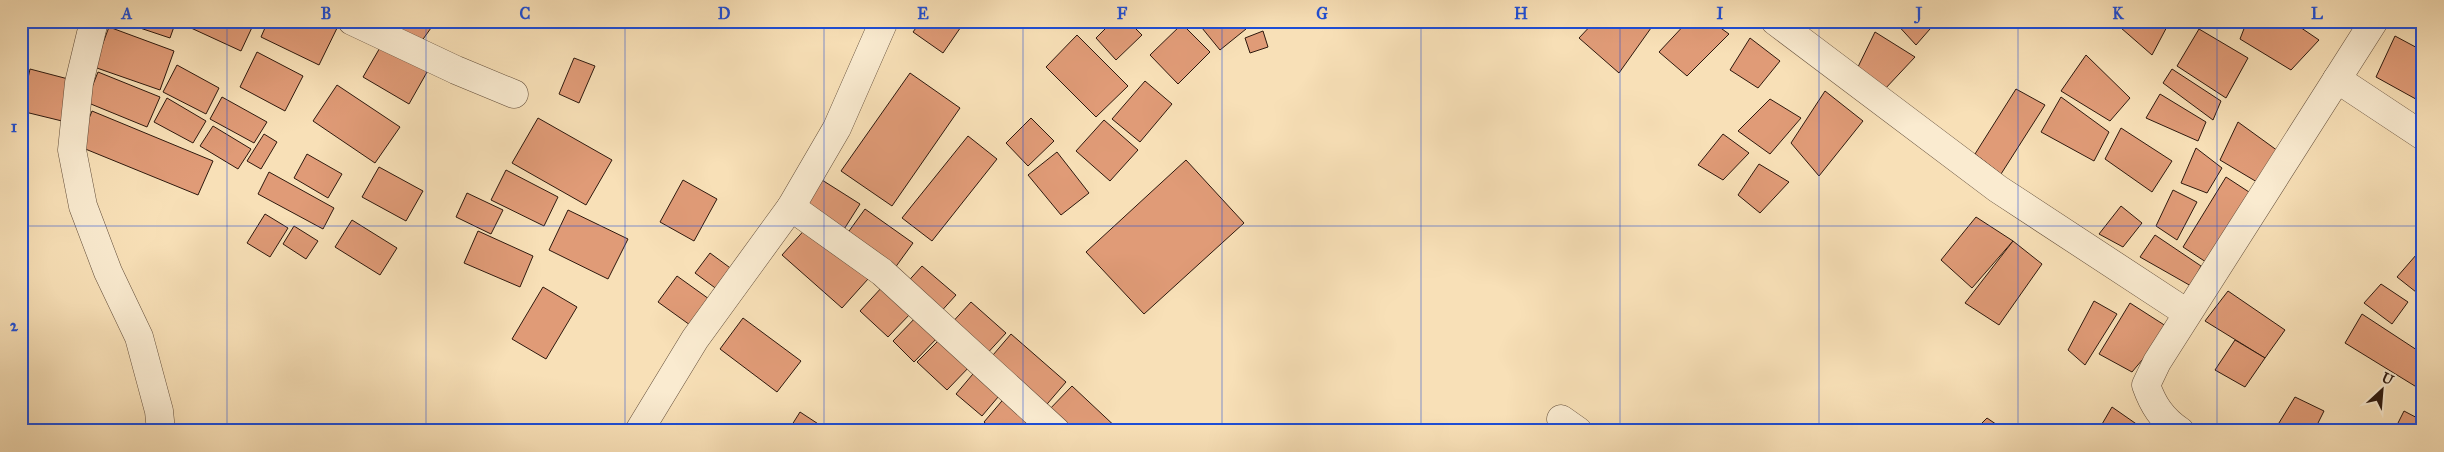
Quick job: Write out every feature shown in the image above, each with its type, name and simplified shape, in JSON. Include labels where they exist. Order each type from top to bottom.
[{"type":"street","points":[[94,21],[79,83],[72,150],[83,206],[108,272],[139,337],[159,411],[161,431]]},
{"type":"street","points":[[352,21],[456,70],[514,94]]},
{"type":"street","points":[[640,431],[695,339],[791,207],[838,128],[884,21]]},
{"type":"street","points":[[1774,21],[1998,189],[2187,313]]},
{"type":"street","points":[[2180,431],[2166,421],[2152,401],[2146,385],[2156,362],[2374,21]]},
{"type":"street","points":[[2337,79],[2423,136]]},
{"type":"street","points":[[791,207],[882,272],[1056,431]]},
{"type":"building","points":[[21,21],[27,21],[21,33]]},
{"type":"building","points":[[119,21],[176,21],[170,38]]},
{"type":"building","points":[[195,21],[255,21],[241,51],[191,28]]},
{"type":"building","points":[[268,21],[340,22],[319,65],[261,37]]},
{"type":"building","points":[[401,21],[436,21],[416,49],[394,32]]},
{"type":"building","points":[[921,21],[965,21],[943,53],[913,32]]},
{"type":"building","points":[[1092,21],[1105,21],[1098,28]]},
{"type":"building","points":[[1113,21],[1128,21],[1142,35],[1116,60],[1096,38]]},
{"type":"building","points":[[1209,21],[1240,21],[1246,29],[1220,50],[1202,28]]},
{"type":"building","points":[[1595,21],[1656,21],[1619,73],[1579,38]]},
{"type":"building","points":[[1688,21],[1711,21],[1729,34],[1687,76],[1659,52]]},
{"type":"building","points":[[1894,21],[1937,21],[1916,45]]},
{"type":"building","points":[[2113,21],[2170,21],[2152,55]]},
{"type":"building","points":[[2247,21],[2291,21],[2319,40],[2291,70],[2240,39]]},
{"type":"building","points":[[1182,24],[1210,52],[1178,84],[1150,55]]},
{"type":"building","points":[[109,27],[174,51],[160,90],[94,67]]},
{"type":"building","points":[[2199,29],[2248,58],[2226,98],[2177,66]]},
{"type":"building","points":[[1263,31],[1268,47],[1250,53],[1245,38]]},
{"type":"building","points":[[1875,32],[1915,57],[1884,90],[1856,71]]},
{"type":"building","points":[[1077,35],[1128,86],[1096,117],[1046,67]]},
{"type":"building","points":[[2395,36],[2423,51],[2423,103],[2376,77]]},
{"type":"building","points":[[1750,38],[1780,61],[1758,88],[1730,70]]},
{"type":"building","points":[[385,39],[431,65],[409,104],[363,77]]},
{"type":"building","points":[[257,52],[303,76],[285,111],[240,87]]},
{"type":"building","points":[[2086,55],[2130,98],[2110,121],[2061,91]]},
{"type":"building","points":[[574,58],[595,66],[579,103],[559,94]]},
{"type":"building","points":[[177,65],[219,88],[206,114],[163,92]]},
{"type":"building","points":[[30,69],[72,80],[62,121],[21,111]]},
{"type":"building","points":[[2172,69],[2221,101],[2213,120],[2163,83]]},
{"type":"building","points":[[98,72],[160,97],[147,127],[86,102]]},
{"type":"building","points":[[910,73],[960,108],[892,206],[841,171]]},
{"type":"building","points":[[1145,81],[1172,104],[1140,142],[1112,119]]},
{"type":"building","points":[[337,85],[400,127],[375,163],[313,121]]},
{"type":"building","points":[[2016,89],[2045,105],[2001,174],[1975,154]]},
{"type":"building","points":[[1825,91],[1863,121],[1819,176],[1791,143]]},
{"type":"building","points":[[2160,94],[2206,122],[2198,141],[2146,118]]},
{"type":"building","points":[[222,97],[267,122],[254,143],[210,119]]},
{"type":"building","points":[[2061,97],[2109,132],[2094,161],[2041,132]]},
{"type":"building","points":[[167,98],[206,121],[193,143],[154,122]]},
{"type":"building","points":[[1770,99],[1801,118],[1770,154],[1738,131]]},
{"type":"building","points":[[92,111],[213,161],[198,195],[78,146]]},
{"type":"building","points":[[538,118],[612,160],[586,205],[512,163]]},
{"type":"building","points":[[1031,118],[1054,141],[1028,166],[1006,143]]},
{"type":"building","points":[[1104,120],[1138,150],[1110,181],[1076,151]]},
{"type":"building","points":[[2238,122],[2278,151],[2257,182],[2220,160]]},
{"type":"building","points":[[213,126],[251,149],[238,169],[200,146]]},
{"type":"building","points":[[2121,128],[2172,161],[2152,192],[2105,159]]},
{"type":"building","points":[[264,134],[277,142],[261,169],[247,161]]},
{"type":"building","points":[[1723,134],[1749,153],[1723,180],[1698,165]]},
{"type":"building","points":[[968,136],[997,159],[932,241],[902,218]]},
{"type":"building","points":[[2196,148],[2222,168],[2207,193],[2181,183]]},
{"type":"building","points":[[1057,152],[1089,193],[1061,215],[1028,175]]},
{"type":"building","points":[[307,154],[342,174],[328,198],[294,178]]},
{"type":"building","points":[[1186,160],[1244,223],[1144,314],[1086,252]]},
{"type":"building","points":[[1759,164],[1789,182],[1760,213],[1738,195]]},
{"type":"building","points":[[379,167],[423,191],[406,221],[362,197]]},
{"type":"building","points":[[506,170],[558,197],[544,226],[491,200]]},
{"type":"building","points":[[269,172],[334,208],[323,229],[258,194]]},
{"type":"building","points":[[2226,177],[2249,192],[2206,262],[2183,247]]},
{"type":"building","points":[[683,180],[717,199],[694,241],[660,222]]},
{"type":"building","points":[[822,180],[860,204],[841,234],[803,210]]},
{"type":"building","points":[[2173,190],[2197,202],[2177,240],[2156,226]]},
{"type":"building","points":[[467,193],[503,210],[491,234],[456,217]]},
{"type":"building","points":[[2121,206],[2142,223],[2123,247],[2099,234]]},
{"type":"building","points":[[865,209],[913,243],[892,272],[844,238]]},
{"type":"building","points":[[568,210],[628,239],[608,279],[549,250]]},
{"type":"building","points":[[265,214],[288,228],[270,257],[247,243]]},
{"type":"building","points":[[1976,217],[2013,241],[1972,288],[1941,260]]},
{"type":"building","points":[[352,220],[397,248],[380,275],[335,247]]},
{"type":"building","points":[[294,226],[318,241],[306,259],[283,244]]},
{"type":"building","points":[[808,226],[868,279],[842,308],[782,255]]},
{"type":"building","points":[[478,231],[533,256],[520,287],[464,263]]},
{"type":"building","points":[[2155,235],[2201,266],[2191,286],[2140,257]]},
{"type":"building","points":[[2013,241],[2042,264],[1999,325],[1965,303]]},
{"type":"building","points":[[2423,247],[2423,284],[2416,292],[2397,277]]},
{"type":"building","points":[[710,253],[733,270],[718,290],[695,273]]},
{"type":"building","points":[[922,266],[956,295],[937,316],[903,287]]},
{"type":"building","points":[[677,276],[716,304],[697,330],[658,302]]},
{"type":"building","points":[[2381,284],[2408,302],[2392,324],[2364,303]]},
{"type":"building","points":[[883,286],[912,312],[888,337],[860,311]]},
{"type":"building","points":[[543,287],[577,307],[546,359],[512,339]]},
{"type":"building","points":[[2228,291],[2285,330],[2265,358],[2205,321]]},
{"type":"building","points":[[2094,301],[2117,314],[2085,365],[2068,350]]},
{"type":"building","points":[[971,302],[1006,333],[983,358],[948,327]]},
{"type":"building","points":[[2130,303],[2169,328],[2132,372],[2099,354]]},
{"type":"building","points":[[919,314],[940,335],[914,362],[893,341]]},
{"type":"building","points":[[2362,314],[2423,354],[2423,391],[2345,343]]},
{"type":"building","points":[[743,318],[801,361],[777,392],[720,349]]},
{"type":"building","points":[[1011,334],[1066,382],[1042,410],[987,362]]},
{"type":"building","points":[[943,336],[972,364],[947,390],[917,362]]},
{"type":"building","points":[[2235,340],[2265,358],[2245,387],[2215,370]]},
{"type":"building","points":[[978,368],[1004,390],[982,416],[956,394]]},
{"type":"building","points":[[1072,386],[1120,431],[1064,431],[1046,413]]},
{"type":"building","points":[[1007,395],[1032,415],[1019,431],[994,431],[984,422]]},
{"type":"building","points":[[2295,397],[2324,411],[2314,431],[2274,431]]},
{"type":"building","points":[[2112,407],[2145,430],[2145,431],[2098,431]]},
{"type":"building","points":[[2404,411],[2423,421],[2423,431],[2394,431]]},
{"type":"building","points":[[800,412],[829,431],[795,431],[790,428]]},
{"type":"building","points":[[1035,418],[1051,431],[1025,431]]},
{"type":"building","points":[[1987,418],[2006,431],[1974,431]]}]
